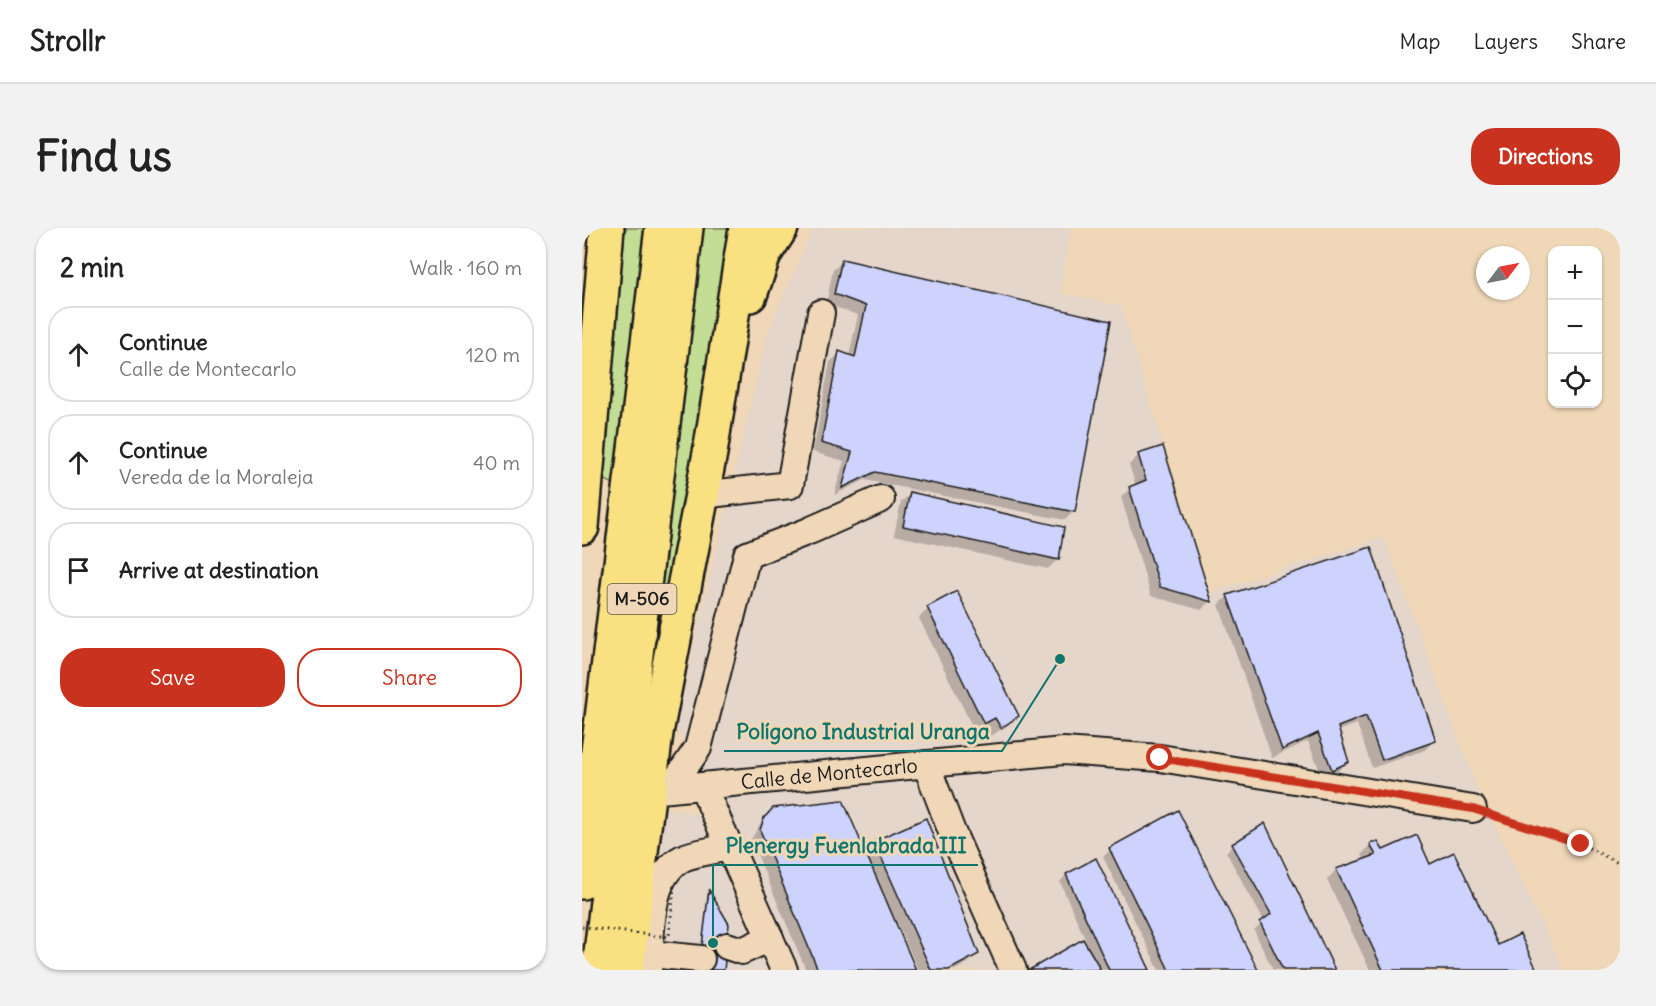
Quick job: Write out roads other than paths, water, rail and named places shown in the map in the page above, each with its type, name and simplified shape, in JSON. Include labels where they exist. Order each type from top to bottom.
[{"type":"highway","points":[[582,527],[607,228]]},
{"type":"highway","name":"M-506","points":[[582,882],[662,228]]},
{"type":"highway","name":"M-506","points":[[599,970],[686,228]]},
{"type":"highway","points":[[641,965],[660,790],[656,733],[710,453],[746,228]]},
{"type":"highway","points":[[710,453],[737,357],[747,302],[764,254],[781,228]]},
{"type":"highway","points":[[582,312],[582,332]]},
{"type":"highway","points":[[582,434],[587,472]]},
{"type":"street","points":[[701,495],[790,484],[821,313]]},
{"type":"street","points":[[660,790],[698,748],[747,555],[881,499]]},
{"type":"street","name":"Calle de Montecarlo","points":[[660,790],[1063,751],[1160,758],[1473,809]]},
{"type":"street","points":[[926,764],[952,831],[1013,970]]},
{"type":"street","points":[[703,787],[784,970]]},
{"type":"street","points":[[701,959],[641,965],[656,891],[666,870],[683,858],[729,847]]},
{"type":"street","points":[[727,946],[742,951],[770,938]]},
{"type":"place","name":"Polígono Industrial Uranga","points":[[1060,659]]},
{"type":"place","name":"Plenergy Fuenlabrada III","points":[[713,943]]}]
